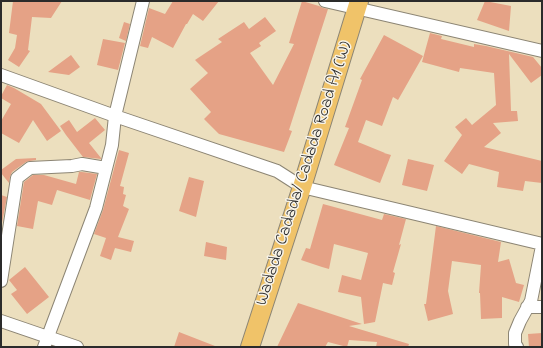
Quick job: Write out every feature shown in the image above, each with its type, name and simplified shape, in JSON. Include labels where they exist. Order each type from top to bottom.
[{"type":"main road","name":"Wadada Cadada/ Cadada Road A1 (W)","points":[[250,347],[302,187],[358,5]]},
{"type":"street","points":[[46,342],[96,208],[112,145],[115,116],[143,1]]},
{"type":"street","points":[[325,1],[358,5],[542,51]]},
{"type":"street","points":[[1,74],[115,116],[277,172],[302,187],[542,245],[531,301],[515,333],[516,347]]},
{"type":"street","points":[[1,281],[17,178],[30,168],[72,166],[82,164],[106,168]]},
{"type":"street","points":[[527,307],[542,307]]},
{"type":"street","points":[[1,321],[46,342],[77,347]]},
{"type":"building","points":[[13,1],[62,1],[51,18],[32,17],[28,50],[30,51],[19,67],[8,60],[15,48],[17,35],[9,33]]},
{"type":"building","points":[[173,1],[219,1],[203,21],[193,14],[173,48],[152,37],[148,48],[140,46],[149,8],[165,14]]},
{"type":"building","points":[[302,1],[328,9],[289,130],[292,131],[284,152],[219,134],[204,119],[211,112],[190,89],[208,73],[195,60],[222,42],[218,39],[244,22],[249,29],[265,17],[276,31],[259,43],[261,46],[250,53],[273,85],[294,44],[289,43]]},
{"type":"building","points":[[485,1],[511,6],[509,31],[477,20]]},
{"type":"building","points":[[124,22],[130,24],[126,41],[119,38]]},
{"type":"building","points":[[430,33],[442,36],[441,39],[474,47],[474,44],[533,57],[542,68],[542,75],[531,83],[509,54],[511,111],[517,111],[518,121],[493,123],[501,133],[484,147],[542,161],[542,183],[525,181],[523,191],[497,187],[499,172],[469,164],[462,174],[444,161],[462,135],[455,127],[466,118],[472,125],[496,105],[494,73],[460,68],[459,72],[422,62]]},
{"type":"building","points":[[384,35],[423,56],[398,100],[393,97],[382,126],[366,120],[358,142],[391,155],[380,183],[334,165],[349,128],[345,127],[362,80],[360,79]]},
{"type":"building","points":[[103,39],[125,43],[118,70],[97,65]]},
{"type":"building","points":[[71,55],[80,67],[69,75],[48,72]]},
{"type":"building","points":[[7,85],[41,104],[61,131],[47,141],[33,120],[19,143],[1,133],[1,121],[11,104],[1,98]]},
{"type":"building","points":[[95,118],[105,130],[89,143],[101,159],[83,157],[60,126],[69,120],[77,132]]},
{"type":"building","points":[[119,150],[129,153],[120,186],[124,187],[123,194],[126,195],[123,206],[129,209],[118,237],[134,241],[131,252],[115,248],[111,260],[100,256],[106,238],[94,234],[103,210]]},
{"type":"building","points":[[36,158],[36,160],[26,162],[12,172],[9,183],[1,173],[1,170],[16,159]]},
{"type":"building","points":[[408,159],[434,165],[427,191],[402,185]]},
{"type":"building","points":[[79,172],[97,174],[90,200],[57,190],[52,205],[38,201],[33,229],[17,226],[24,182],[33,175],[44,175],[76,184]]},
{"type":"building","points":[[189,177],[204,181],[196,217],[179,211]]},
{"type":"building","points":[[1,195],[7,197],[2,223],[1,223]]},
{"type":"building","points":[[323,204],[382,220],[384,214],[406,219],[393,272],[395,273],[392,285],[383,283],[375,322],[364,324],[361,297],[338,292],[342,275],[361,280],[368,253],[334,244],[329,269],[301,260],[306,248],[310,249]]},
{"type":"building","points":[[436,226],[501,242],[498,262],[509,259],[516,283],[524,285],[519,302],[502,297],[502,318],[481,319],[479,293],[481,265],[452,261],[448,291],[453,314],[428,321],[424,304],[426,304]]},
{"type":"building","points":[[206,242],[227,247],[226,260],[204,256]]},
{"type":"building","points":[[25,267],[49,297],[27,314],[11,294],[17,290],[9,280]]},
{"type":"building","points":[[298,303],[362,324],[349,326],[409,344],[408,347],[376,347],[377,342],[349,340],[347,347],[328,342],[325,347],[277,347]]},
{"type":"building","points":[[179,332],[215,346],[215,347],[174,347]]},
{"type":"building","points":[[542,333],[542,347],[529,347],[528,334]]}]
